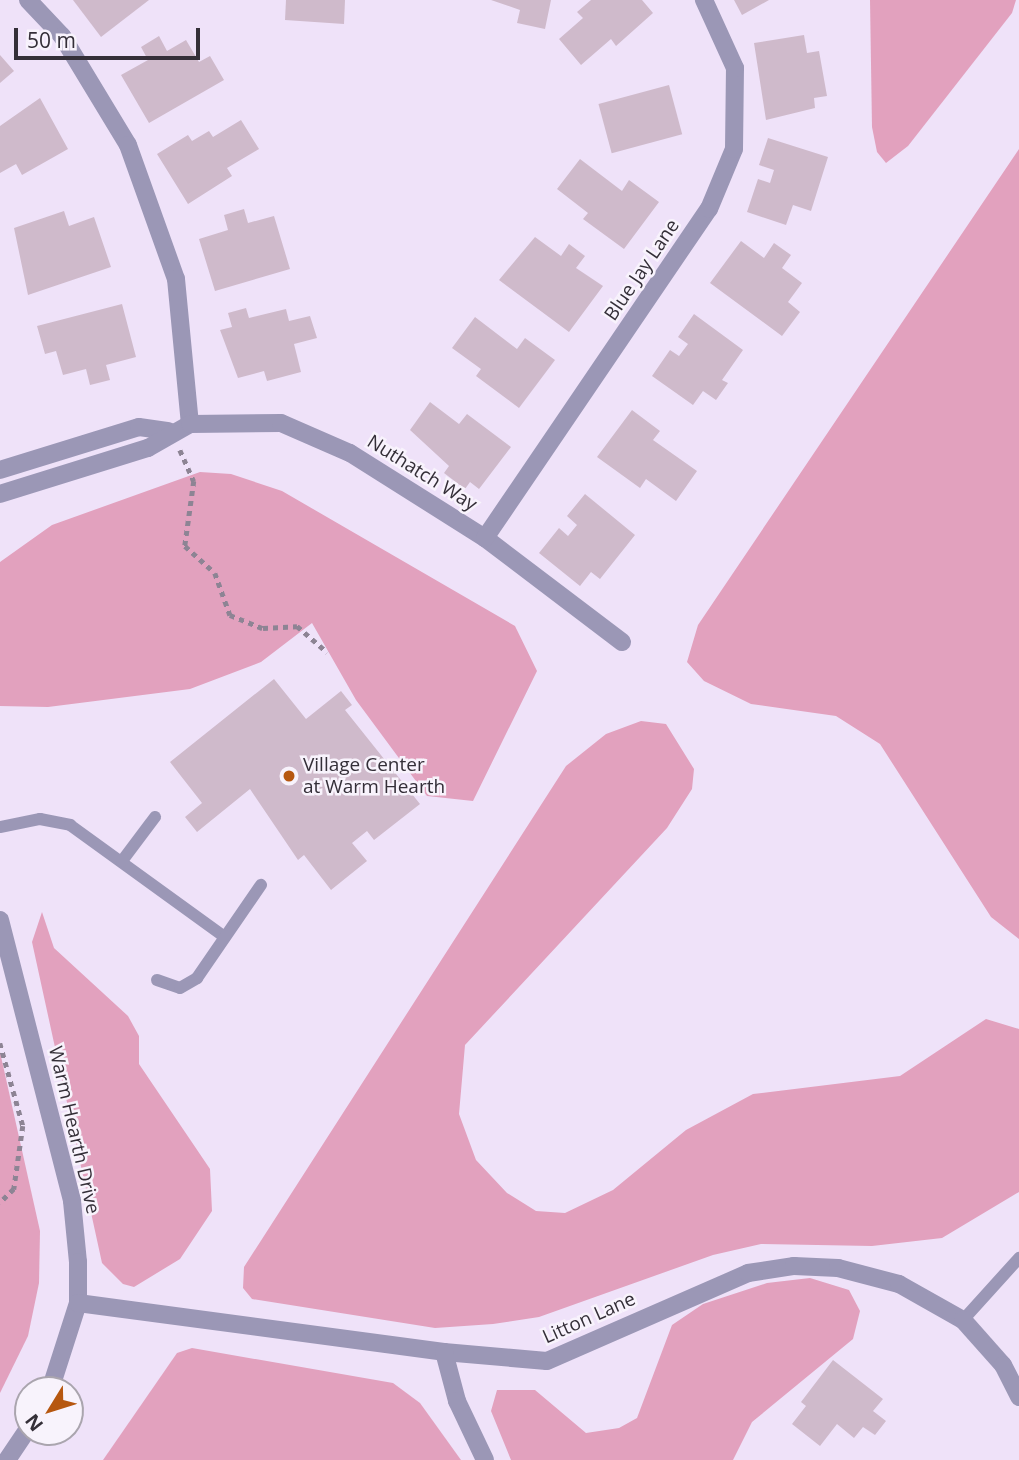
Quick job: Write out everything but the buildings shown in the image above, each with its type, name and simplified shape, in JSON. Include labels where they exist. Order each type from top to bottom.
[{"type":"street","points":[[28,0],[62,36],[128,145],[176,279],[190,424]]},
{"type":"street","name":"Blue Jay Lane","points":[[485,538],[709,209],[734,149],[735,68],[704,0]]},
{"type":"street","name":"Nuthatch Way","points":[[0,494],[148,448],[169,431],[190,424],[281,423],[349,453],[485,538],[622,642]]},
{"type":"street","name":"Nuthatch Way","points":[[0,470],[139,427],[169,431]]},
{"type":"street","name":"Warm Hearth Drive","points":[[0,920],[5,964],[72,1200],[78,1303],[55,1376]]},
{"type":"street","name":"Litton Lane","points":[[78,1303],[444,1352],[547,1361],[748,1273],[794,1266],[838,1268],[899,1284],[963,1320],[1003,1365],[1019,1397]]},
{"type":"street","points":[[444,1352],[457,1401],[485,1460]]},
{"type":"lane","points":[[122,861],[155,817]]},
{"type":"lane","points":[[0,827],[40,818],[62,822],[122,861],[225,937]]},
{"type":"lane","points":[[157,981],[172,988],[189,985],[261,885]]},
{"type":"lane","points":[[963,1320],[1019,1258]]},
{"type":"path","points":[[169,431],[194,481],[185,546],[215,573],[230,615],[262,628],[297,626],[327,652]]},
{"type":"path","points":[[0,1043],[23,1126],[15,1189],[0,1203]]},
{"type":"shaded area","points":[[870,0],[1016,0],[1012,13],[908,146],[886,163],[877,152],[872,127]]},
{"type":"shaded area","points":[[1019,149],[1019,939],[991,917],[880,744],[836,716],[751,704],[704,681],[687,662],[698,625]]},
{"type":"shaded area","points":[[200,472],[231,474],[282,491],[515,626],[537,671],[473,801],[427,796],[356,700],[312,623],[261,662],[190,689],[48,707],[0,706],[0,562],[52,525]]},
{"type":"shaded area","points":[[641,721],[666,724],[694,769],[692,789],[667,828],[465,1045],[459,1114],[476,1160],[507,1193],[536,1211],[565,1213],[613,1190],[686,1130],[753,1094],[900,1076],[986,1019],[1019,1029],[1019,1192],[942,1238],[872,1246],[761,1244],[713,1255],[539,1317],[493,1324],[435,1328],[252,1299],[243,1288],[244,1267],[566,766],[606,734]]},
{"type":"shaded area","points":[[42,912],[54,948],[128,1016],[139,1036],[139,1064],[210,1169],[212,1211],[180,1259],[134,1287],[123,1284],[102,1263],[32,942]]},
{"type":"shaded area","points":[[0,1052],[40,1231],[39,1283],[28,1336],[0,1393]]},
{"type":"shaded area","points":[[810,1278],[849,1290],[860,1311],[853,1339],[752,1422],[733,1460],[511,1460],[491,1411],[497,1390],[535,1390],[586,1433],[619,1428],[637,1418],[672,1325],[703,1304],[767,1283]]},
{"type":"shaded area","points":[[192,1348],[393,1383],[420,1403],[461,1460],[103,1460],[177,1353]]},
{"type":"place","name":"Village Center at Warm Hearth","points":[[289,776]]}]
